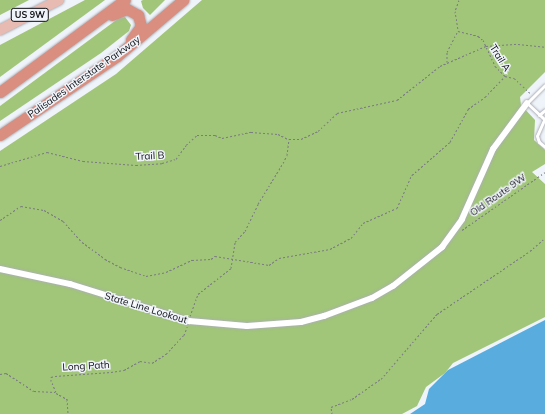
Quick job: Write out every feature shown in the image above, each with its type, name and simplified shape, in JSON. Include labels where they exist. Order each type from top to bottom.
[{"type":"highway","points":[[0,91],[124,0]]},
{"type":"highway","name":"Palisades Interstate Parkway","points":[[0,135],[100,69],[134,43],[184,0]]},
{"type":"highway","points":[[67,43],[119,11],[130,9],[136,12],[141,23],[138,33],[100,69]]},
{"type":"main road","name":"US 9W","points":[[0,30],[59,0]]},
{"type":"street","name":"State Line Lookout","points":[[0,269],[70,284],[189,322],[247,326],[301,322],[349,307],[393,286],[428,260],[452,234],[470,204],[493,149],[527,103]]},
{"type":"lane","points":[[545,85],[527,103],[544,120],[536,136],[539,142],[545,147]]},
{"type":"lane","points":[[539,116],[545,110]]},
{"type":"path","points":[[447,63],[447,52],[458,31],[455,12],[459,0]]},
{"type":"path","points":[[458,31],[478,36],[486,46],[518,44],[545,47]]},
{"type":"path","name":"Trail A","points":[[233,257],[244,262],[269,265],[279,258],[330,249],[350,238],[363,223],[397,208],[412,175],[450,142],[468,109],[485,97],[505,76],[495,66],[486,46],[447,63],[397,100],[337,113],[318,131],[301,139],[288,139]]},
{"type":"path","points":[[505,76],[514,78],[534,96]]},
{"type":"path","name":"Trail B","points":[[0,166],[46,152],[83,161],[136,165],[170,162],[198,135],[215,135],[222,138],[251,132],[278,134],[288,139]]},
{"type":"path","points":[[0,220],[21,206],[44,210],[62,221],[82,242],[105,259],[120,267],[146,276],[166,272],[192,260],[222,255],[233,257],[235,242],[245,231],[256,208],[287,155],[288,139]]},
{"type":"path","name":"Old Route 9W","points":[[460,231],[545,172]]},
{"type":"path","points":[[332,414],[331,407],[352,399],[381,379],[437,314],[530,251],[545,238]]},
{"type":"path","name":"Long Path","points":[[56,392],[51,381],[51,377],[124,370],[140,361],[152,363],[166,354],[184,335],[189,322],[194,300],[204,287],[226,274],[233,264],[233,257]]},
{"type":"path","points":[[0,374],[6,373],[34,391],[56,392],[67,399],[68,414]]},
{"type":"green space","points":[[0,0],[29,0],[0,15]]},
{"type":"green space","points":[[85,0],[105,0],[0,77],[0,45]]},
{"type":"green space","points":[[165,0],[150,15],[143,8],[141,1]]},
{"type":"green space","points":[[202,0],[545,0],[545,72],[520,97],[521,105],[535,120],[534,140],[545,150],[545,164],[532,172],[545,184],[545,317],[453,363],[445,373],[426,387],[417,406],[402,414],[0,414],[0,151],[116,74]]},
{"type":"green space","points":[[125,17],[131,25],[129,31],[101,53],[0,121],[0,106],[119,18]]},
{"type":"water","points":[[545,320],[545,414],[410,414],[425,404],[429,389],[448,370]]}]
